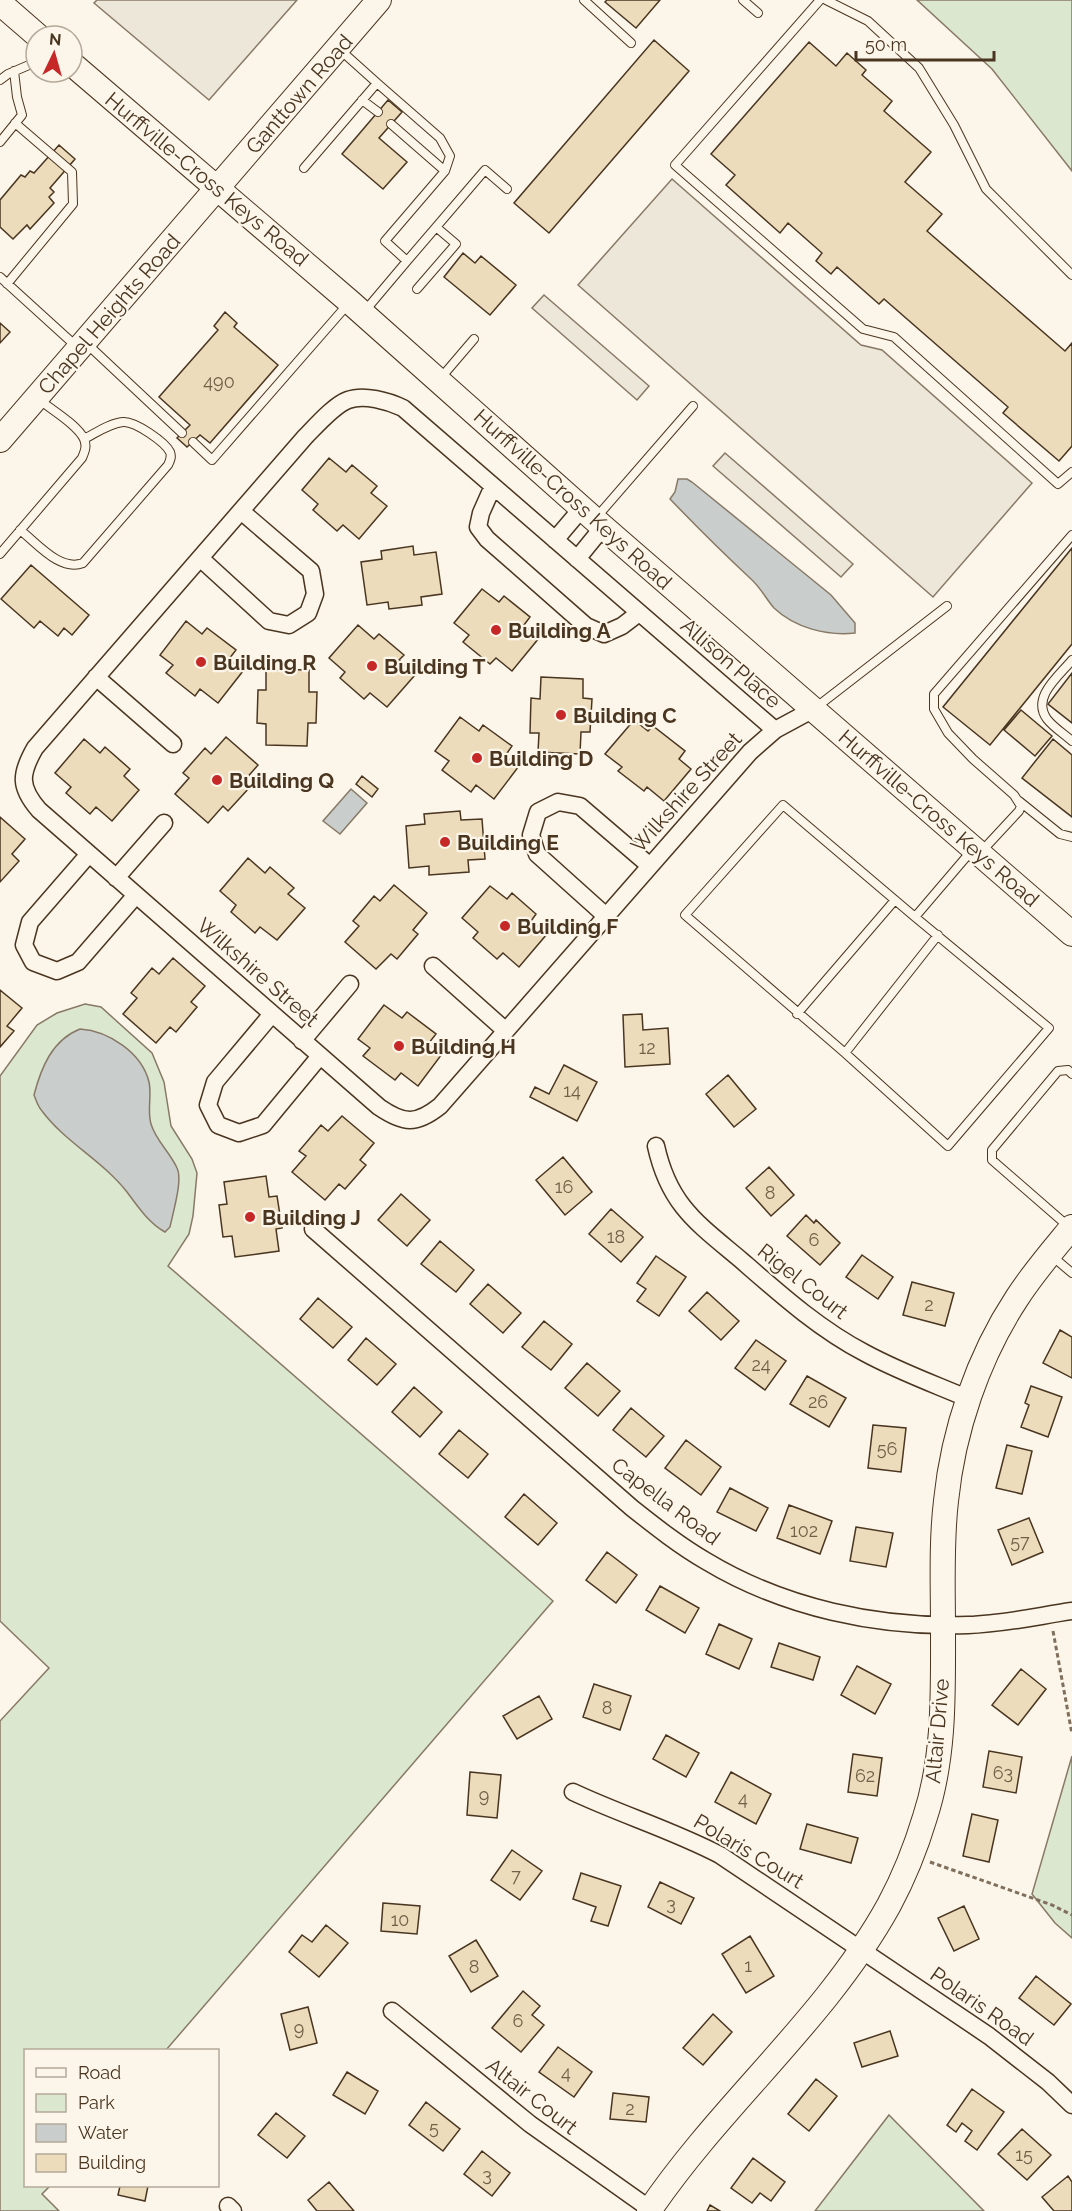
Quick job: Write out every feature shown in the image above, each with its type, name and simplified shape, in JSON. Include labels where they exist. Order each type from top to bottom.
[{"type":"street","name":"Ganttown Road","points":[[218,187],[380,0]]},
{"type":"street","points":[[0,3],[24,24]]},
{"type":"street","name":"Hurffville-Cross Keys Road","points":[[84,74],[357,307],[593,518],[1072,934]]},
{"type":"street","name":"Chapel Heights Road","points":[[0,440],[218,187]]},
{"type":"street","name":"Allison Place","points":[[305,437],[328,414],[348,400],[371,398],[388,401],[403,408],[775,730]]},
{"type":"street","name":"Wilkshire Street","points":[[305,437],[35,748],[26,763],[23,779],[27,797],[39,810],[302,1041],[393,1117],[408,1121],[425,1118],[440,1106],[750,752],[775,730],[814,709]]},
{"type":"street","points":[[493,486],[481,513],[478,527],[487,539],[586,626],[604,634],[622,626],[639,613]]},
{"type":"street","points":[[200,558],[269,621],[289,625],[308,614],[315,594],[311,571],[241,511]]},
{"type":"street","points":[[555,540],[593,518]]},
{"type":"street","points":[[577,559],[593,518]]},
{"type":"street","points":[[96,677],[173,744]]},
{"type":"street","points":[[606,916],[537,854],[531,835],[538,813],[558,802],[579,806],[650,866]]},
{"type":"street","points":[[116,878],[164,823]]},
{"type":"street","points":[[89,854],[30,922],[24,945],[33,962],[57,971],[78,962],[136,895]]},
{"type":"street","points":[[433,966],[506,1031]]},
{"type":"street","points":[[302,1041],[350,984]]},
{"type":"street","points":[[272,1014],[215,1082],[208,1105],[218,1125],[239,1133],[263,1125],[320,1056]]},
{"type":"street","name":"Rigel Court","points":[[656,1146],[667,1183],[678,1202],[690,1216],[791,1304],[863,1352],[969,1399]]},
{"type":"street","name":"Altair Drive","points":[[649,2210],[691,2155],[833,1988],[890,1903],[911,1855],[931,1797],[940,1748],[943,1706],[946,1502],[956,1445],[969,1399],[1001,1325],[1021,1292],[1071,1228]]},
{"type":"street","name":"Capella Road","points":[[313,1229],[632,1508],[706,1561],[777,1594],[824,1610],[910,1624],[971,1625],[1072,1611]]},
{"type":"street","name":"Polaris Court","points":[[573,1792],[605,1807],[687,1838],[720,1855],[861,1949]]},
{"type":"street","name":"Polaris Road","points":[[861,1949],[997,2043],[1048,2082],[1072,2105]]},
{"type":"street","name":"Altair Court","points":[[392,2011],[530,2124],[649,2210]]},
{"type":"lane","points":[[584,0],[631,42]]},
{"type":"lane","points":[[743,0],[758,13]]},
{"type":"lane","points":[[820,0],[675,165],[863,329],[894,337],[1058,484],[1072,472]]},
{"type":"lane","points":[[826,0],[868,21],[919,68],[954,125],[986,189],[1072,275]]},
{"type":"lane","points":[[338,48],[440,138],[450,156],[445,171],[385,241],[407,261]]},
{"type":"lane","points":[[0,80],[24,67]]},
{"type":"lane","points":[[0,142],[22,115],[17,98],[14,71]]},
{"type":"lane","points":[[304,168],[376,83]]},
{"type":"lane","points":[[362,100],[378,112]]},
{"type":"lane","points":[[7,284],[73,204],[72,172],[15,123]]},
{"type":"lane","points":[[391,124],[445,171]]},
{"type":"lane","points":[[193,442],[213,460],[309,349],[407,261],[485,170],[507,189]]},
{"type":"lane","points":[[417,289],[456,244],[436,226]]},
{"type":"lane","points":[[0,277],[129,383],[182,433]]},
{"type":"lane","points":[[439,380],[474,339]]},
{"type":"lane","points":[[0,554],[82,458],[86,449],[84,439],[76,429],[37,399]]},
{"type":"lane","points":[[593,518],[693,406]]},
{"type":"lane","points":[[21,530],[57,560],[76,566],[83,563],[168,465],[171,458],[169,450],[142,428],[132,423],[123,422],[111,425],[84,439]]},
{"type":"lane","points":[[1072,535],[934,694],[934,710],[948,732],[1019,801],[1060,834],[1072,837]]},
{"type":"lane","points":[[814,709],[947,606]]},
{"type":"lane","points":[[1072,660],[1043,694],[1041,706],[1047,719],[1072,741]]},
{"type":"lane","points":[[915,917],[1019,811],[1021,806],[1019,801]]},
{"type":"lane","points":[[783,805],[915,917],[1049,1028],[948,1146],[845,1053],[797,1014],[685,915],[783,805]]},
{"type":"lane","points":[[797,1014],[895,900]]},
{"type":"lane","points":[[845,1053],[938,935]]},
{"type":"lane","points":[[1070,1072],[1058,1071],[992,1150],[992,1160],[1071,1228]]},
{"type":"lane","points":[[1049,1254],[1072,1273]]},
{"type":"path","points":[[1049,1614],[1072,1734]]},
{"type":"path","points":[[911,1855],[1070,1914],[1072,1906]]},
{"type":"green space","points":[[917,0],[1072,0],[1072,171],[992,69]]},
{"type":"green space","points":[[85,1004],[101,1007],[152,1053],[164,1082],[171,1126],[192,1159],[197,1173],[189,1234],[168,1266],[553,1601],[167,2049],[24,2049],[24,2187],[49,2187],[42,2194],[59,2211],[0,2211],[0,1721],[49,1668],[0,1621],[0,1076],[37,1025],[57,1013]]},
{"type":"green space","points":[[1072,1756],[1072,1938],[1055,1923],[1032,1894]]},
{"type":"green space","points":[[889,2115],[984,2211],[815,2211]]},
{"type":"shaded area","points":[[97,0],[297,0],[209,100],[94,3]]},
{"type":"shaded area","points":[[672,179],[861,345],[882,350],[1032,483],[933,597],[578,285]]},
{"type":"shaded area","points":[[544,295],[649,386],[637,400],[532,308]]},
{"type":"shaded area","points":[[725,453],[853,564],[841,577],[713,466]]},
{"type":"water","points":[[678,479],[687,479],[692,482],[831,595],[855,623],[855,633],[823,632],[801,625],[782,615],[755,582],[670,499],[675,492]]},
{"type":"water","points":[[351,789],[367,803],[340,834],[323,821]]},
{"type":"water","points":[[80,1029],[102,1034],[123,1045],[145,1071],[150,1087],[151,1124],[179,1173],[170,1227],[165,1232],[149,1219],[107,1171],[51,1122],[37,1103],[34,1095],[49,1056],[62,1040]]},
{"type":"building","points":[[607,0],[660,0],[636,28],[605,2]]},
{"type":"building","points":[[654,40],[689,71],[549,233],[514,203]]},
{"type":"building","points":[[809,42],[836,66],[847,53],[866,70],[862,75],[892,101],[884,111],[931,152],[905,182],[942,214],[927,231],[1065,351],[1072,343],[1072,446],[1059,461],[1003,413],[1008,407],[884,299],[879,304],[837,267],[831,274],[816,261],[822,253],[788,223],[780,233],[726,185],[735,175],[711,154]]},
{"type":"building","points":[[388,100],[402,112],[379,138],[407,162],[383,189],[342,154]]},
{"type":"building","points":[[59,145],[75,159],[50,188],[54,192],[49,197],[54,203],[30,229],[27,225],[13,239],[0,227],[0,200],[21,175],[25,177],[30,171],[34,173]]},
{"type":"building","points":[[463,253],[475,263],[481,256],[516,285],[490,315],[444,277]]},
{"type":"building","points":[[225,312],[237,323],[234,327],[278,365],[210,443],[200,435],[187,447],[177,438],[190,425],[159,397],[218,330],[214,326]]},
{"type":"building","points":[[0,323],[10,332],[0,343]]},
{"type":"building","points":[[329,458],[346,472],[352,465],[377,486],[371,493],[387,506],[359,539],[343,525],[337,531],[313,510],[318,504],[302,490]]},
{"type":"building","points":[[413,546],[414,555],[436,552],[442,594],[421,597],[422,605],[389,609],[388,602],[367,605],[361,562],[382,559],[381,551]]},
{"type":"building","points":[[1072,548],[1072,644],[990,745],[943,707]]},
{"type":"building","points":[[31,565],[89,615],[72,635],[64,628],[58,636],[40,621],[34,628],[1,599]]},
{"type":"building","name":"Building A","points":[[482,589],[499,602],[504,596],[530,617],[524,625],[539,638],[512,671],[496,658],[490,664],[463,642],[469,635],[454,623]]},
{"type":"building","name":"Building R","points":[[186,621],[202,634],[207,628],[236,650],[229,659],[243,671],[218,703],[200,689],[195,696],[166,673],[173,665],[160,655]]},
{"type":"building","name":"Building T","points":[[358,625],[374,639],[379,634],[404,655],[399,660],[415,675],[387,707],[370,693],[364,699],[340,678],[345,672],[329,658]]},
{"type":"building","points":[[266,669],[309,670],[309,692],[317,692],[316,723],[308,723],[307,746],[266,745],[266,724],[257,723],[258,690],[266,690]]},
{"type":"building","points":[[1072,673],[1072,723],[1048,704]]},
{"type":"building","name":"Building C","points":[[541,677],[583,679],[583,698],[592,699],[590,732],[581,732],[580,754],[538,752],[539,733],[530,733],[531,698],[540,699]]},
{"type":"building","points":[[1021,710],[1052,736],[1035,756],[1004,730]]},
{"type":"building","name":"Building D","points":[[460,717],[479,731],[483,725],[512,746],[505,756],[519,766],[494,799],[476,785],[471,792],[442,770],[449,761],[435,751]]},
{"type":"building","points":[[634,720],[648,731],[653,726],[685,751],[679,759],[691,769],[664,801],[647,787],[644,791],[618,771],[622,767],[605,754]]},
{"type":"building","name":"Building Q","points":[[226,737],[258,765],[244,781],[250,787],[228,811],[223,806],[208,823],[175,794],[189,778],[183,773],[205,748],[211,754]]},
{"type":"building","points":[[84,739],[100,753],[105,747],[130,769],[124,776],[139,790],[112,821],[96,807],[90,814],[66,793],[71,787],[55,773]]},
{"type":"building","points":[[1053,739],[1072,755],[1072,817],[1022,778]]},
{"type":"building","points":[[362,776],[378,789],[372,797],[356,784]]},
{"type":"building","name":"Building E","points":[[460,811],[461,820],[482,819],[485,859],[468,860],[469,872],[429,875],[429,866],[409,868],[406,826],[425,824],[424,814]]},
{"type":"building","points":[[0,817],[25,839],[12,854],[19,861],[0,882]]},
{"type":"building","points":[[248,858],[265,873],[270,867],[294,888],[288,894],[305,908],[277,940],[260,927],[255,933],[231,912],[236,905],[220,891]]},
{"type":"building","points":[[394,885],[427,913],[413,930],[418,934],[397,959],[391,954],[376,969],[345,942],[359,926],[353,921],[374,896],[380,901]]},
{"type":"building","name":"Building F","points":[[490,886],[507,899],[512,893],[536,914],[531,921],[547,934],[519,967],[503,953],[497,959],[473,938],[478,932],[462,918]]},
{"type":"building","points":[[173,958],[205,986],[191,1002],[197,1007],[176,1032],[170,1027],[156,1043],[123,1014],[137,998],[131,993],[152,968],[159,974]]},
{"type":"building","points":[[0,990],[22,1008],[7,1026],[14,1031],[0,1047]]},
{"type":"building","name":"Building H","points":[[384,1005],[402,1018],[407,1012],[436,1034],[428,1044],[442,1054],[418,1086],[401,1073],[395,1080],[363,1056],[370,1048],[358,1039]]},
{"type":"building","points":[[642,1014],[643,1030],[668,1028],[670,1064],[625,1067],[623,1015]]},
{"type":"building","points":[[564,1065],[597,1082],[577,1121],[530,1097],[535,1087],[549,1094]]},
{"type":"building","points":[[728,1075],[756,1109],[734,1127],[706,1094]]},
{"type":"building","points":[[342,1116],[374,1143],[360,1160],[366,1165],[345,1189],[339,1184],[325,1200],[292,1172],[306,1156],[299,1151],[321,1125],[328,1131]]},
{"type":"building","points":[[563,1157],[592,1192],[565,1215],[536,1180]]},
{"type":"building","points":[[769,1167],[794,1195],[771,1216],[746,1188]]},
{"type":"building","name":"Building J","points":[[266,1176],[269,1197],[277,1196],[282,1228],[276,1229],[279,1251],[235,1257],[232,1236],[223,1237],[219,1205],[227,1204],[224,1182]]},
{"type":"building","points":[[401,1194],[430,1220],[407,1246],[378,1220]]},
{"type":"building","points":[[611,1209],[643,1237],[621,1262],[589,1234]]},
{"type":"building","points":[[806,1215],[814,1223],[816,1220],[840,1243],[820,1265],[787,1236]]},
{"type":"building","points":[[440,1241],[474,1270],[456,1292],[421,1264]]},
{"type":"building","points":[[862,1255],[893,1277],[878,1299],[846,1277]]},
{"type":"building","points":[[656,1256],[686,1277],[659,1316],[637,1301],[646,1289],[637,1283]]},
{"type":"building","points":[[912,1282],[954,1293],[945,1326],[903,1315]]},
{"type":"building","points":[[488,1284],[521,1313],[503,1333],[470,1304]]},
{"type":"building","points":[[707,1292],[739,1321],[721,1340],[689,1311]]},
{"type":"building","points":[[318,1298],[352,1327],[333,1348],[300,1319]]},
{"type":"building","points":[[544,1321],[572,1344],[551,1370],[522,1347]]},
{"type":"building","points":[[1060,1330],[1072,1337],[1072,1378],[1043,1363]]},
{"type":"building","points":[[366,1338],[396,1364],[377,1385],[348,1360]]},
{"type":"building","points":[[756,1340],[786,1361],[765,1390],[735,1368]]},
{"type":"building","points":[[587,1363],[620,1391],[598,1416],[565,1388]]},
{"type":"building","points":[[807,1376],[846,1398],[829,1427],[790,1404]]},
{"type":"building","points":[[1031,1386],[1062,1397],[1048,1437],[1021,1427],[1029,1405],[1025,1403]]},
{"type":"building","points":[[414,1387],[442,1412],[420,1437],[392,1412]]},
{"type":"building","points":[[631,1408],[664,1436],[646,1457],[613,1430]]},
{"type":"building","points":[[873,1425],[906,1428],[901,1472],[868,1468]]},
{"type":"building","points":[[459,1430],[488,1454],[468,1478],[439,1454]]},
{"type":"building","points":[[686,1440],[721,1467],[701,1495],[665,1468]]},
{"type":"building","points":[[1007,1445],[1032,1451],[1022,1494],[996,1488]]},
{"type":"building","points":[[730,1488],[768,1508],[756,1531],[717,1512]]},
{"type":"building","points":[[524,1494],[557,1523],[538,1545],[505,1517]]},
{"type":"building","points":[[789,1505],[832,1521],[820,1554],[777,1538]]},
{"type":"building","points":[[1029,1518],[1043,1552],[1012,1565],[998,1530]]},
{"type":"building","points":[[856,1527],[893,1533],[886,1567],[850,1561]]},
{"type":"building","points":[[607,1552],[637,1575],[616,1603],[586,1580]]},
{"type":"building","points":[[660,1586],[699,1608],[685,1633],[646,1610]]},
{"type":"building","points":[[719,1624],[752,1639],[739,1669],[706,1654]]},
{"type":"building","points":[[779,1643],[820,1657],[813,1680],[771,1667]]},
{"type":"building","points":[[857,1666],[891,1684],[875,1714],[841,1695]]},
{"type":"building","points":[[1021,1669],[1046,1689],[1018,1725],[992,1705]]},
{"type":"building","points":[[594,1684],[631,1696],[620,1730],[583,1717]]},
{"type":"building","points":[[539,1696],[552,1719],[517,1739],[503,1716]]},
{"type":"building","points":[[666,1735],[699,1753],[686,1777],[653,1759]]},
{"type":"building","points":[[989,1751],[1022,1757],[1016,1793],[983,1787]]},
{"type":"building","points":[[853,1754],[882,1758],[877,1796],[848,1792]]},
{"type":"building","points":[[470,1772],[501,1775],[497,1818],[467,1815]]},
{"type":"building","points":[[731,1772],[771,1794],[756,1824],[715,1802]]},
{"type":"building","points":[[972,1814],[998,1820],[989,1862],[963,1856]]},
{"type":"building","points":[[807,1824],[858,1838],[851,1863],[800,1849]]},
{"type":"building","points":[[512,1850],[542,1871],[520,1900],[491,1880]]},
{"type":"building","points":[[581,1873],[621,1886],[608,1926],[591,1921],[596,1907],[573,1899]]},
{"type":"building","points":[[660,1882],[694,1898],[681,1924],[648,1907]]},
{"type":"building","points":[[383,1903],[420,1906],[417,1934],[381,1931]]},
{"type":"building","points":[[964,1906],[979,1939],[954,1951],[938,1918]]},
{"type":"building","points":[[326,1925],[348,1943],[319,1977],[289,1952],[302,1935],[312,1942]]},
{"type":"building","points":[[750,1936],[774,1976],[746,1993],[722,1954]]},
{"type":"building","points":[[476,1940],[498,1976],[471,1992],[449,1956]]},
{"type":"building","points":[[1036,1976],[1071,2004],[1054,2025],[1019,1998]]},
{"type":"building","points":[[523,1991],[540,2006],[532,2015],[544,2025],[521,2052],[492,2028]]},
{"type":"building","points":[[308,2007],[317,2043],[290,2050],[281,2014]]},
{"type":"building","points":[[713,2014],[732,2032],[703,2065],[683,2048]]},
{"type":"building","points":[[890,2031],[898,2056],[862,2067],[854,2043]]},
{"type":"building","points":[[558,2047],[592,2072],[574,2097],[539,2072]]},
{"type":"building","points":[[347,2072],[378,2091],[365,2114],[333,2095]]},
{"type":"building","points":[[816,2079],[837,2096],[809,2131],[788,2114]]},
{"type":"building","points":[[972,2089],[1004,2112],[977,2150],[965,2141],[972,2131],[962,2123],[956,2132],[947,2125]]},
{"type":"building","points":[[613,2093],[649,2097],[646,2122],[610,2119]]},
{"type":"building","points":[[426,2102],[460,2129],[443,2151],[409,2125]]},
{"type":"building","points":[[276,2113],[305,2136],[287,2158],[258,2135]]},
{"type":"building","points":[[1022,2129],[1051,2155],[1027,2180],[998,2154]]},
{"type":"building","points":[[482,2151],[510,2173],[492,2196],[464,2174]]},
{"type":"building","points":[[753,2158],[785,2182],[771,2201],[760,2193],[752,2203],[731,2188]]},
{"type":"building","points":[[1068,2176],[1072,2182],[1072,2211],[1054,2211],[1042,2197]]},
{"type":"building","points":[[329,2182],[354,2211],[317,2211],[308,2200]]},
{"type":"building","points":[[120,2187],[148,2187],[145,2201],[118,2195]]},
{"type":"building","points":[[710,2205],[720,2211],[707,2211]]},
{"type":"place","name":"Building A","points":[[496,630]]},
{"type":"place","name":"Building R","points":[[201,662]]},
{"type":"place","name":"Building T","points":[[372,666]]},
{"type":"place","name":"Building C","points":[[561,715]]},
{"type":"place","name":"Building D","points":[[477,758]]},
{"type":"place","name":"Building Q","points":[[217,780]]},
{"type":"place","name":"Building E","points":[[445,842]]},
{"type":"place","name":"Building F","points":[[505,926]]},
{"type":"place","name":"Building H","points":[[399,1046]]},
{"type":"place","name":"Building J","points":[[250,1217]]}]
